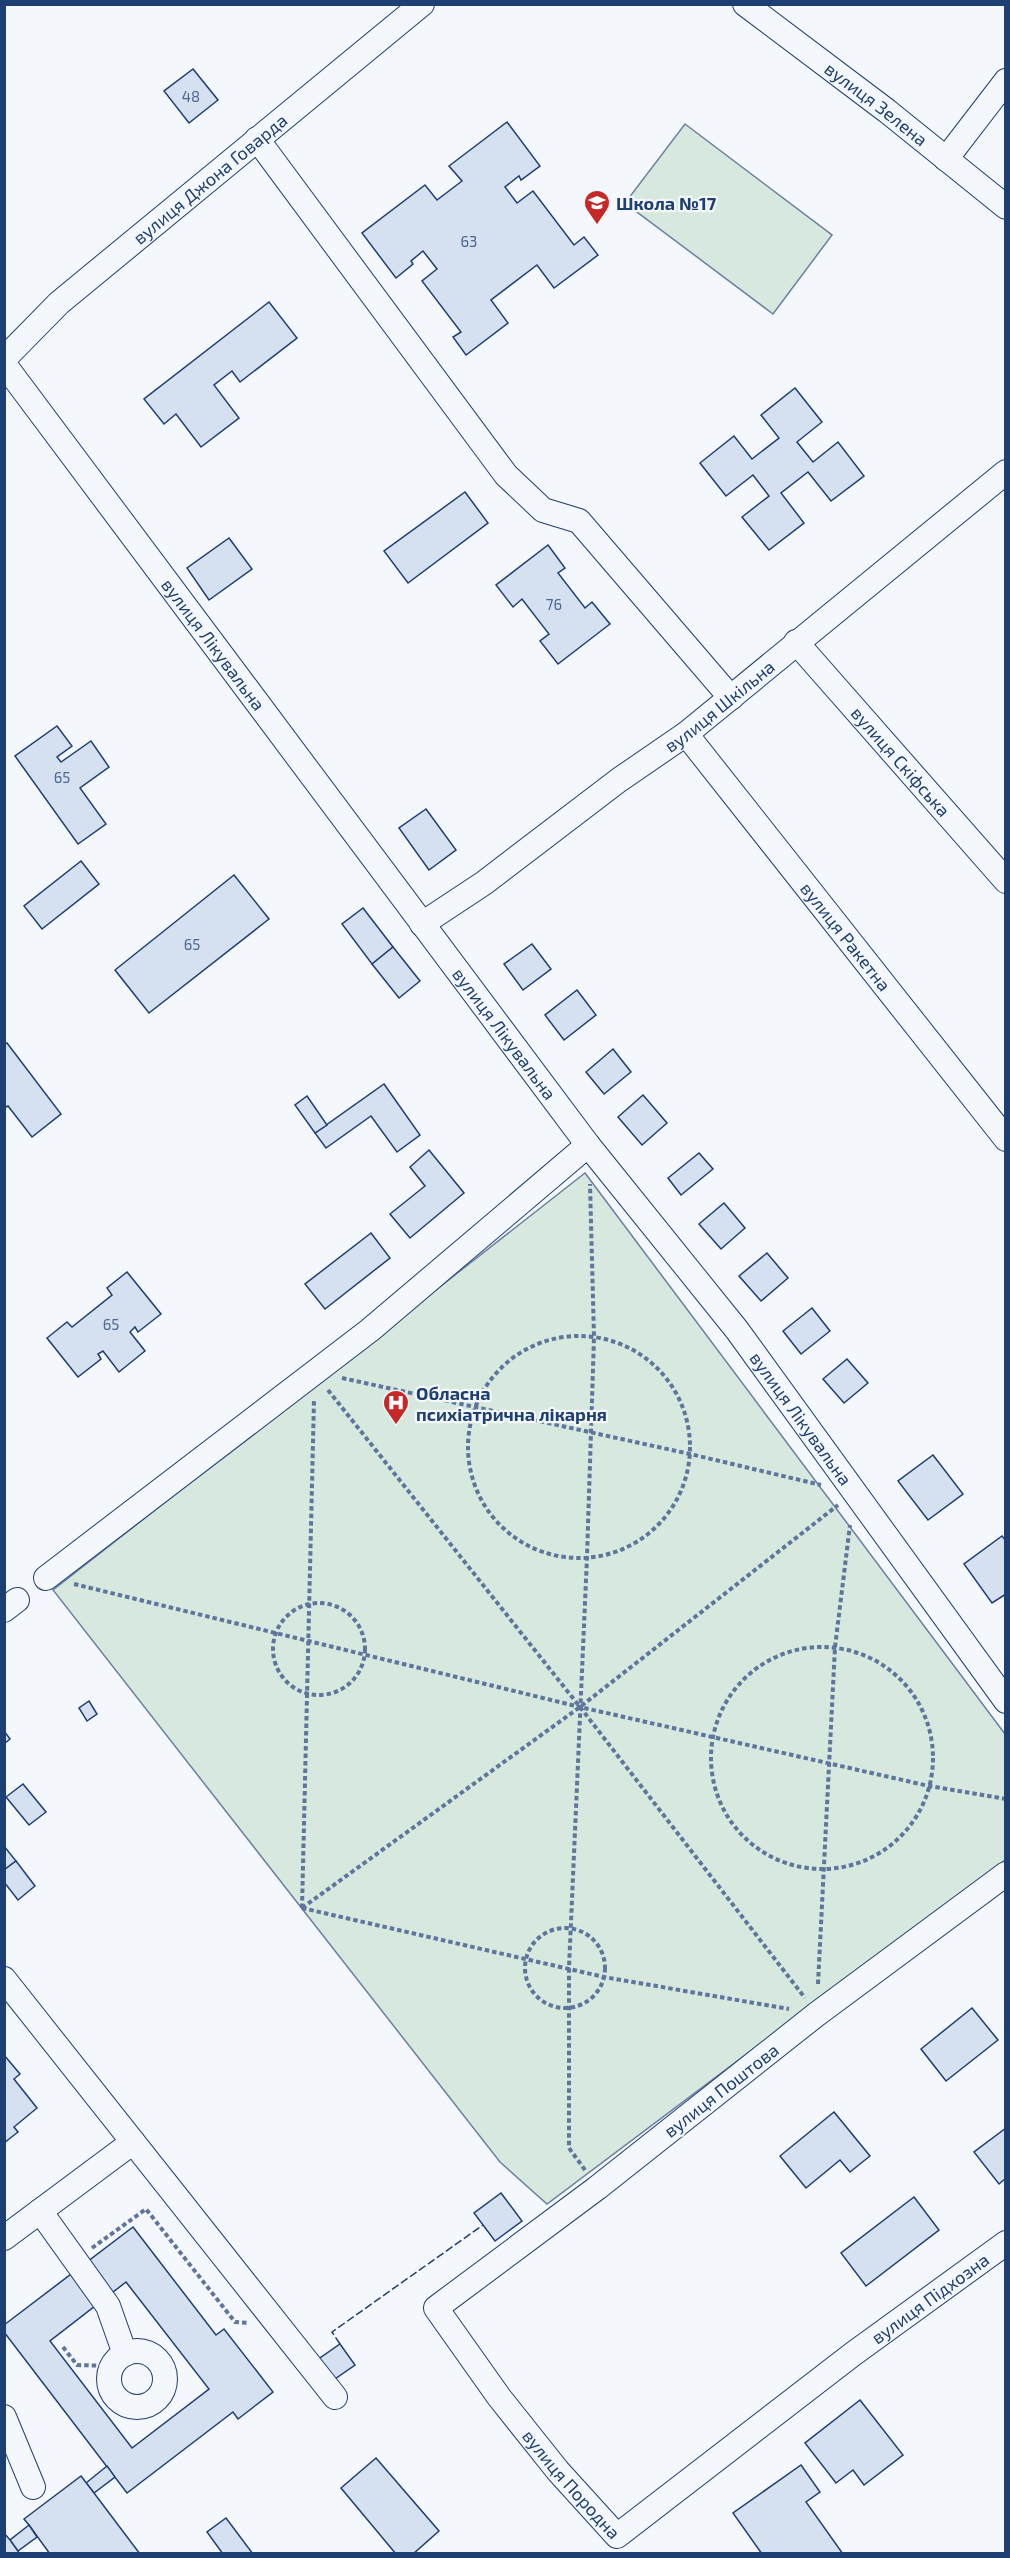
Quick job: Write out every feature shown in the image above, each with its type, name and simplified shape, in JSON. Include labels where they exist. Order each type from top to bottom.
[{"type":"street","name":"вулиця Джона Говарда","points":[[4,359],[59,303],[422,4]]},
{"type":"street","name":"вулиця Зелена","points":[[745,4],[887,111],[1005,207]]},
{"type":"street","points":[[946,159],[1005,81]]},
{"type":"street","points":[[257,139],[506,475],[543,510],[579,521],[731,698]]},
{"type":"street","name":"вулиця Лікувальна","points":[[4,364],[588,1145],[737,1330],[1005,1701]]},
{"type":"street","name":"вулиця Шкільна","points":[[422,924],[484,883],[619,780],[686,734],[796,642],[1002,483]]},
{"type":"street","name":"вулиця Скіфська","points":[[796,642],[1005,881]]},
{"type":"street","name":"вулиця Ракетна","points":[[686,734],[1005,1139]]},
{"type":"street","points":[[45,1578],[370,1330],[588,1145]]},
{"type":"street","name":"вулиця Поштова","points":[[436,2308],[597,2188],[817,2014],[1005,1874]]},
{"type":"street","points":[[4,1979],[335,2397]]},
{"type":"street","points":[[4,2238],[134,2142]]},
{"type":"street","points":[[40,2211],[108,2306],[119,2360]]},
{"type":"street","name":"вулиця Підхозна","points":[[853,2354],[1005,2243]]},
{"type":"street","name":"вулиця Породна","points":[[436,2308],[506,2407],[558,2471],[617,2536],[853,2354]]},
{"type":"street","points":[[4,2417],[33,2487]]},
{"type":"path","points":[[588,1145],[594,1337],[587,1557],[568,1968],[569,2148],[597,2188]]},
{"type":"path","points":[[569,1336],[594,1337],[626,1346],[643,1355],[670,1382],[687,1418],[690,1454],[686,1475],[680,1493],[657,1525],[626,1547],[608,1554],[587,1557],[550,1554],[532,1547],[500,1525],[488,1510],[478,1494],[469,1456],[469,1437],[476,1408],[488,1383],[515,1356],[550,1340],[569,1336]]},
{"type":"path","points":[[315,1372],[690,1454],[854,1493]]},
{"type":"path","points":[[302,1908],[315,1372]]},
{"type":"path","points":[[315,1372],[580,1707],[817,2014]]},
{"type":"path","points":[[817,2014],[835,1647],[854,1493]]},
{"type":"path","points":[[302,1908],[580,1707],[854,1493]]},
{"type":"path","points":[[45,1578],[580,1707],[929,1786],[1005,1799]]},
{"type":"path","points":[[326,1603],[347,1613],[362,1632],[364,1655],[361,1667],[346,1685],[326,1694],[307,1692],[293,1686],[278,1670],[273,1646],[276,1633],[291,1612],[309,1604],[326,1603]]},
{"type":"path","points":[[805,1647],[835,1647],[864,1654],[898,1676],[920,1706],[932,1741],[933,1760],[929,1786],[917,1814],[893,1843],[861,1862],[823,1869],[785,1863],[767,1855],[737,1831],[717,1798],[710,1760],[712,1737],[725,1702],[751,1672],[767,1660],[786,1652],[805,1647]]},
{"type":"path","points":[[302,1908],[604,1977],[817,2014]]},
{"type":"path","points":[[559,1929],[570,1929],[581,1932],[598,1945],[605,1966],[604,1977],[594,1996],[585,2003],[568,2007],[551,2006],[532,1991],[527,1981],[526,1959],[538,1939],[559,1929]]},
{"type":"path","points":[[75,2260],[146,2210],[235,2322],[278,2324]]},
{"type":"path","points":[[63,2347],[77,2365],[119,2360]]},
{"type":"shaded area","points":[[685,124],[832,235],[773,314],[625,203]]},
{"type":"shaded area","points":[[585,1173],[1005,1734],[1005,1860],[547,2204],[500,2162],[53,1590]]},
{"type":"building","points":[[193,69],[218,100],[189,123],[164,91]]},
{"type":"building","points":[[507,122],[540,166],[521,180],[519,176],[505,187],[517,203],[533,191],[574,245],[584,237],[598,255],[554,288],[537,265],[491,300],[508,323],[466,355],[453,337],[461,332],[422,281],[437,269],[423,251],[411,261],[413,264],[396,278],[362,233],[425,185],[437,200],[462,181],[449,166]]},
{"type":"building","points":[[269,302],[297,338],[240,382],[232,371],[214,385],[239,418],[201,447],[176,414],[164,424],[144,399]]},
{"type":"building","points":[[795,388],[822,422],[797,442],[813,462],[838,442],[864,476],[831,501],[808,472],[781,493],[804,523],[769,550],[742,517],[769,496],[753,475],[726,496],[700,463],[734,436],[752,459],[779,438],[761,415]]},
{"type":"building","points":[[465,492],[488,523],[408,583],[384,551]]},
{"type":"building","points":[[229,538],[252,569],[209,600],[187,568]]},
{"type":"building","points":[[548,545],[565,568],[558,573],[585,608],[592,602],[610,624],[558,664],[540,641],[549,634],[522,599],[513,607],[496,585]]},
{"type":"building","points":[[57,726],[72,746],[57,757],[61,762],[91,741],[109,767],[80,788],[106,824],[78,844],[15,756]]},
{"type":"building","points":[[426,809],[456,850],[429,870],[399,828]]},
{"type":"building","points":[[81,861],[99,884],[42,929],[24,906]]},
{"type":"building","points":[[234,875],[269,919],[149,1013],[115,970]]},
{"type":"building","points":[[363,908],[393,947],[372,964],[342,924]]},
{"type":"building","points":[[532,944],[551,969],[523,990],[504,964]]},
{"type":"building","points":[[393,947],[420,981],[399,998],[372,964]]},
{"type":"building","points":[[577,990],[596,1015],[564,1040],[545,1015]]},
{"type":"building","points":[[7,1043],[61,1114],[32,1137],[8,1106],[4,1108],[4,1044]]},
{"type":"building","points":[[613,1049],[631,1072],[604,1094],[586,1072]]},
{"type":"building","points":[[384,1084],[420,1135],[397,1152],[371,1116],[326,1148],[315,1133]]},
{"type":"building","points":[[643,1095],[667,1123],[642,1145],[618,1117]]},
{"type":"building","points":[[307,1096],[327,1125],[315,1133],[295,1105]]},
{"type":"building","points":[[429,1150],[464,1193],[410,1238],[390,1214],[425,1186],[410,1167]]},
{"type":"building","points":[[699,1153],[713,1169],[681,1195],[668,1178]]},
{"type":"building","points":[[724,1203],[745,1228],[721,1249],[699,1224]]},
{"type":"building","points":[[371,1233],[390,1258],[325,1309],[305,1284]]},
{"type":"building","points":[[767,1253],[788,1278],[761,1301],[739,1276]]},
{"type":"building","points":[[127,1272],[161,1314],[138,1332],[135,1327],[130,1332],[145,1351],[119,1372],[103,1351],[98,1354],[101,1359],[78,1377],[47,1338],[67,1322],[72,1327],[112,1295],[107,1288]]},
{"type":"building","points":[[812,1308],[830,1331],[801,1354],[783,1331]]},
{"type":"building","points":[[847,1359],[868,1383],[844,1403],[823,1379]]},
{"type":"building","points":[[933,1455],[963,1494],[928,1520],[898,1481]]},
{"type":"building","points":[[1002,1536],[1006,1541],[1006,1594],[992,1603],[964,1564]]},
{"type":"building","points":[[89,1701],[97,1714],[87,1721],[79,1708]]},
{"type":"building","points":[[4,1731],[10,1739],[4,1744]]},
{"type":"building","points":[[23,1784],[46,1812],[29,1825],[6,1797]]},
{"type":"building","points":[[4,1846],[16,1861],[4,1870]]},
{"type":"building","points":[[16,1861],[35,1886],[18,1900],[4,1882],[4,1870]]},
{"type":"building","points":[[972,2008],[998,2040],[946,2081],[921,2049]]},
{"type":"building","points":[[4,2055],[20,2074],[14,2079],[37,2108],[14,2127],[18,2132],[4,2143]]},
{"type":"building","points":[[834,2112],[870,2156],[850,2172],[840,2160],[806,2188],[780,2156]]},
{"type":"building","points":[[1006,2128],[1006,2178],[999,2184],[974,2152]]},
{"type":"building","points":[[501,2193],[522,2221],[495,2241],[474,2213]]},
{"type":"building","points":[[914,2197],[939,2230],[866,2286],[841,2253]]},
{"type":"building","points":[[133,2227],[216,2335],[224,2329],[273,2392],[238,2419],[233,2412],[127,2493],[4,2332],[4,2325]],"holes":[[[126,2282],[209,2389],[132,2448],[50,2341]]]},
{"type":"building","points":[[340,2344],[355,2365],[332,2381],[317,2360]]},
{"type":"building","points":[[860,2400],[903,2455],[864,2485],[853,2470],[836,2483],[805,2443]]},
{"type":"building","points":[[376,2458],[439,2531],[413,2554],[396,2554],[341,2488]]},
{"type":"building","points":[[801,2465],[820,2492],[806,2502],[843,2554],[762,2554],[733,2513]]},
{"type":"building","points":[[107,2466],[115,2477],[94,2493],[86,2483]]},
{"type":"building","points":[[81,2476],[140,2554],[50,2554],[24,2519]]},
{"type":"building","points":[[226,2518],[253,2554],[223,2554],[207,2532]]},
{"type":"building","points":[[29,2525],[37,2537],[18,2551],[10,2540]]},
{"type":"building","points":[[4,2533],[10,2540],[20,2554],[4,2554]]},
{"type":"fence","points":[[340,2344],[332,2332],[483,2225]]},
{"type":"place","name":"Школа №17","points":[[597,226]]},
{"type":"place","name":"Обласна психіатрична лікарня","points":[[396,1426]]}]
